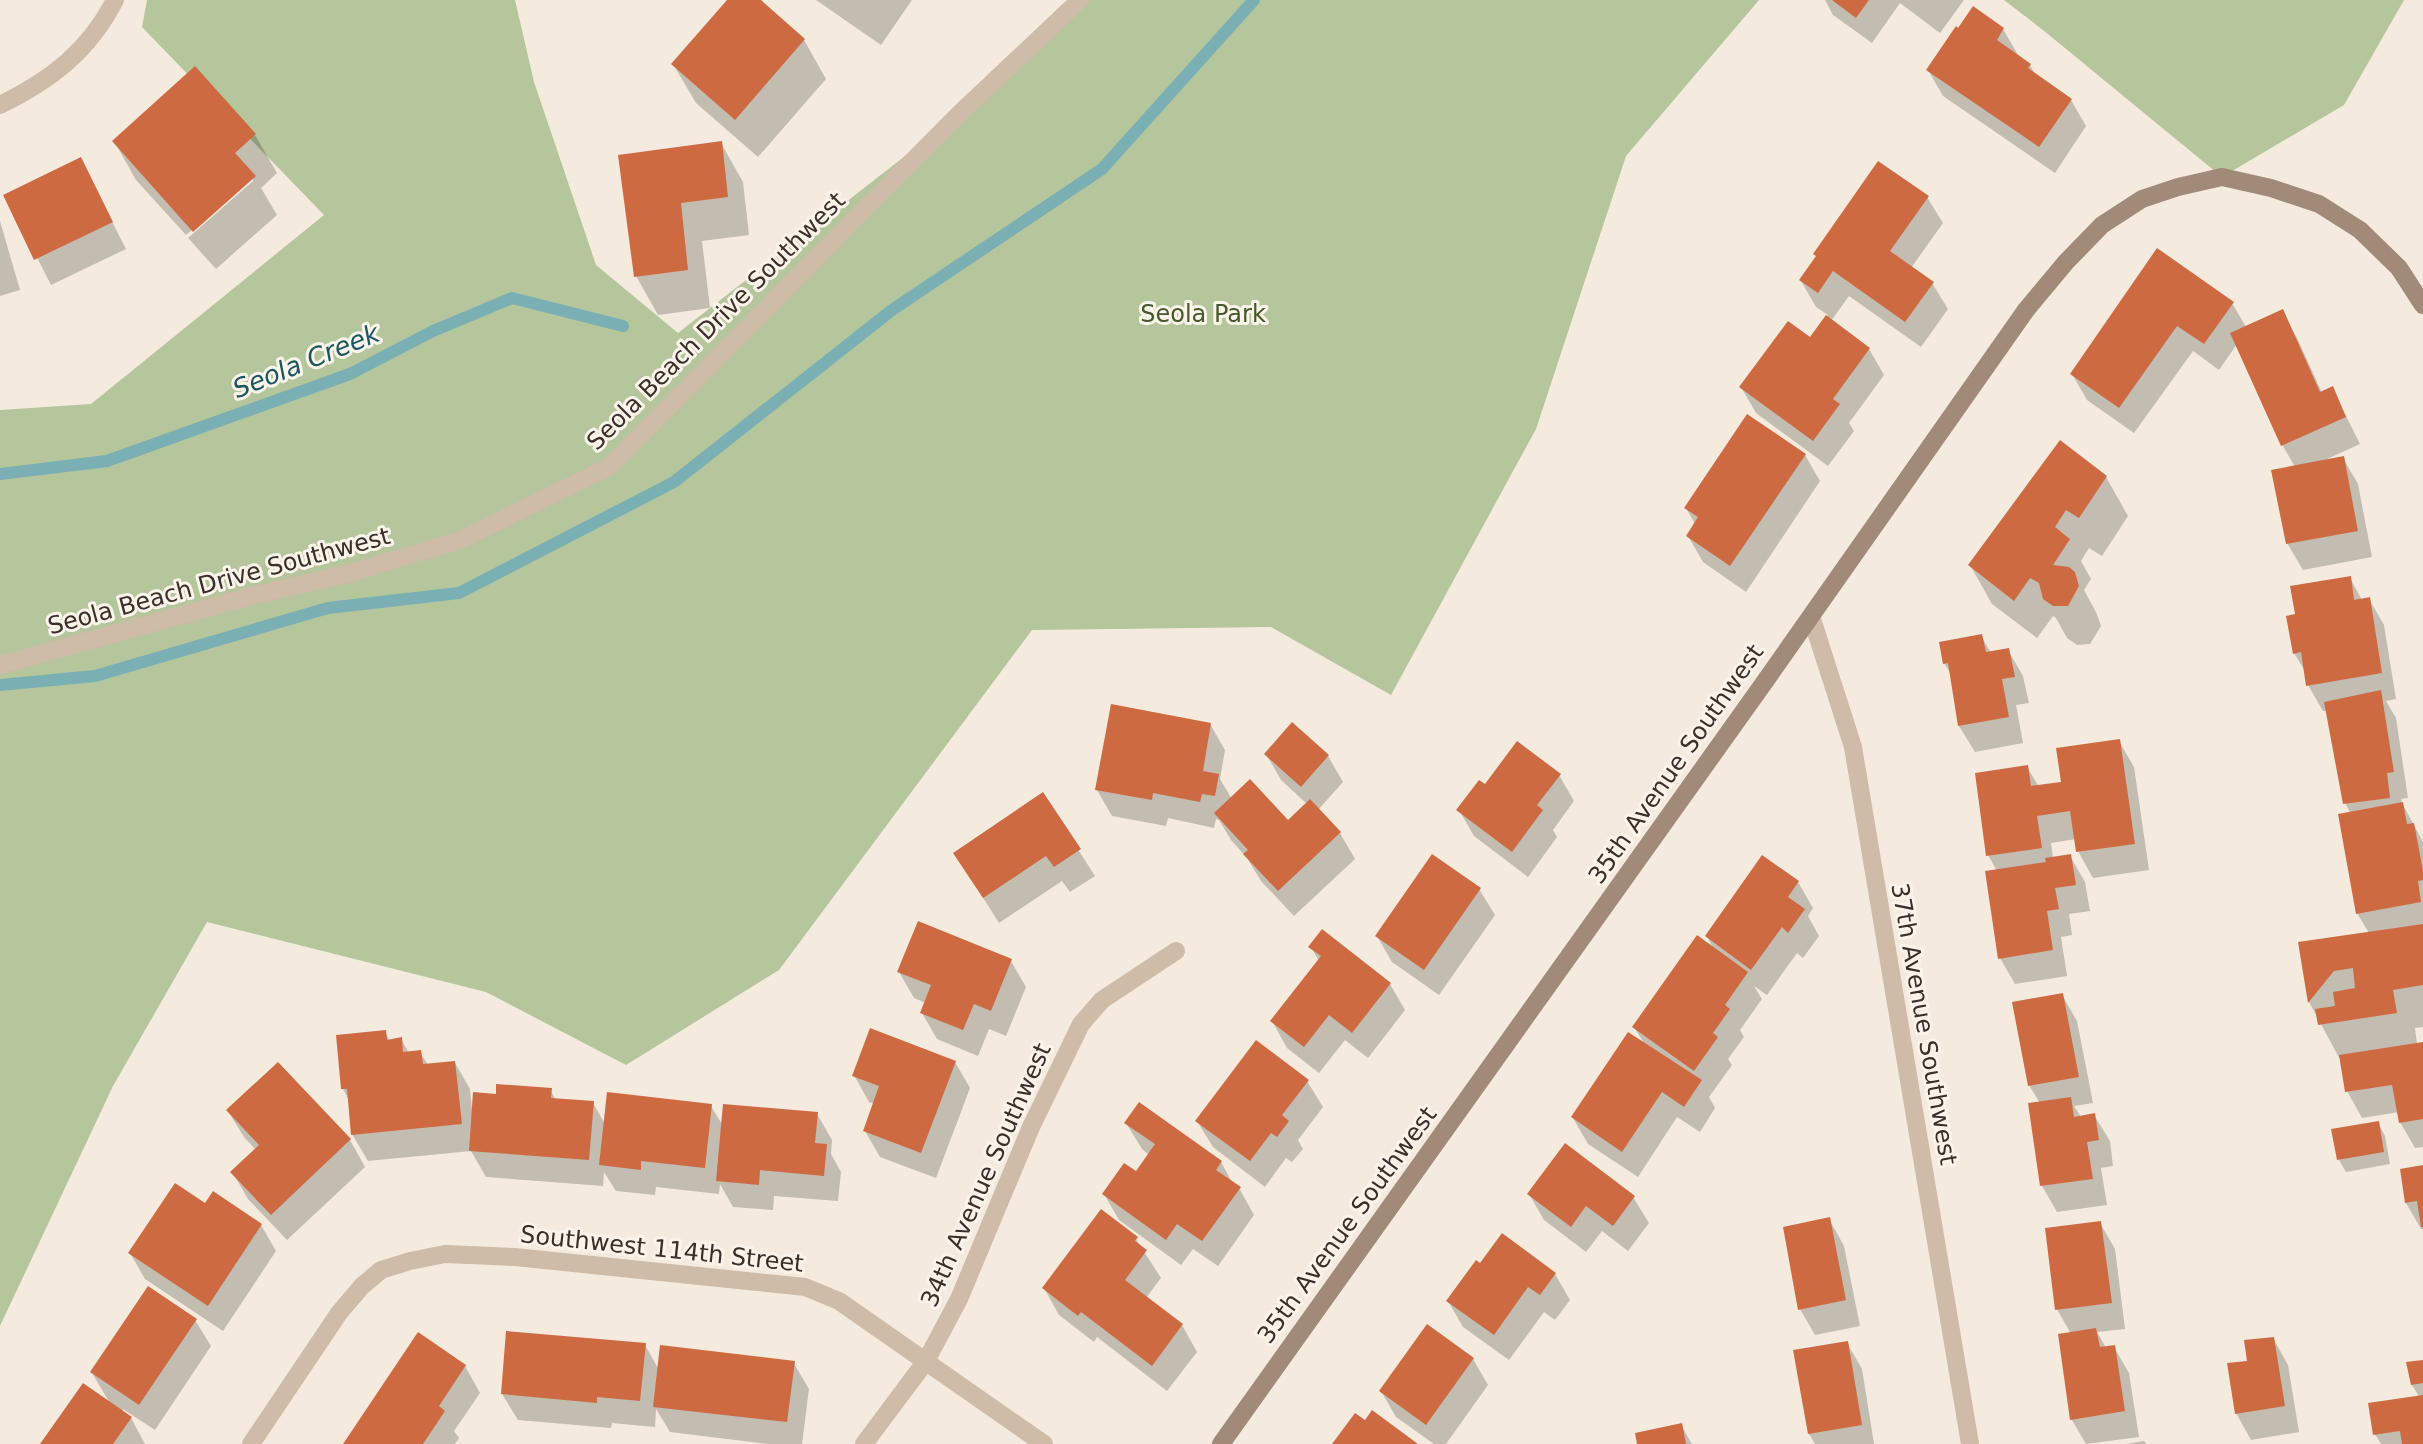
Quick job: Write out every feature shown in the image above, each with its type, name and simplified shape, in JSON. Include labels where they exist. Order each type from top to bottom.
[{"type":"street","points":[[0,105],[27,91],[69,62],[102,26],[115,0]]},
{"type":"street","name":"Seola Beach Drive Southwest","points":[[0,665],[247,597],[350,573],[460,540],[609,467],[959,114],[1080,0]]},
{"type":"street","name":"35th Avenue Southwest","points":[[1221,1444],[2026,310],[2066,261],[2102,225],[2142,199],[2222,177],[2271,188],[2319,204],[2360,230],[2399,268],[2423,305]]},
{"type":"street","name":"37th Avenue Southwest","points":[[1811,616],[1853,747],[1970,1444]]},
{"type":"street","name":"34th Avenue Southwest","points":[[864,1444],[926,1361],[959,1298],[1031,1127],[1081,1024],[1101,1000],[1176,951]]},
{"type":"street","name":"Southwest 114th Street","points":[[251,1444],[339,1313],[362,1286],[380,1270],[444,1254],[515,1257],[805,1287],[839,1301],[1044,1444]]},
{"type":"green space","name":"Seola Park","points":[[147,0],[515,0],[534,82],[596,265],[678,333],[959,114],[1073,0],[1759,0],[1626,156],[1536,429],[1391,695],[1271,627],[1032,630],[779,970],[626,1065],[486,992],[207,922],[113,1086],[0,1326],[0,410],[91,404],[324,215],[142,27]]},
{"type":"green space","points":[[2004,0],[2404,0],[2344,105],[2222,177]]},
{"type":"building","points":[[727,0],[761,0],[805,39],[735,120],[671,64]]},
{"type":"building","points":[[1832,0],[1869,0],[1856,18]]},
{"type":"building","points":[[1973,6],[2004,28],[1997,40],[2031,64],[2028,68],[2072,99],[2039,147],[1926,70]]},
{"type":"building","points":[[195,66],[256,134],[235,153],[256,176],[193,232],[112,141]]},
{"type":"building","points":[[722,141],[728,197],[681,203],[688,270],[634,277],[618,155]]},
{"type":"building","points":[[81,157],[113,222],[34,260],[3,195]]},
{"type":"building","points":[[1878,161],[1929,196],[1890,251],[1934,282],[1905,322],[1833,271],[1818,293],[1799,280],[1816,256],[1813,254]]},
{"type":"building","points":[[2157,248],[2234,302],[2204,344],[2177,326],[2119,408],[2070,374]]},
{"type":"building","points":[[2283,309],[2320,392],[2333,386],[2346,417],[2281,446],[2230,333]]},
{"type":"building","points":[[1826,315],[1870,348],[1833,399],[1840,404],[1813,441],[1739,387],[1788,321],[1810,337]]},
{"type":"building","points":[[1747,414],[1806,454],[1730,566],[1686,536],[1698,517],[1684,508]]},
{"type":"building","points":[[2060,440],[2107,476],[2079,518],[2066,510],[2055,527],[2070,539],[2053,565],[2069,567],[2075,572],[2079,586],[2068,606],[2053,606],[2043,599],[2039,583],[2030,578],[2014,601],[1968,565]]},
{"type":"building","points":[[2344,456],[2358,531],[2286,544],[2271,470]]},
{"type":"building","points":[[2351,576],[2354,600],[2370,597],[2382,673],[2306,686],[2301,652],[2293,654],[2286,616],[2295,614],[2290,586]]},
{"type":"building","points":[[1982,634],[1986,652],[2009,648],[2015,677],[2002,679],[2009,717],[1958,726],[1948,663],[1943,664],[1939,642]]},
{"type":"building","points":[[2381,690],[2394,772],[2387,773],[2390,798],[2343,804],[2324,702]]},
{"type":"building","points":[[1111,704],[1211,723],[1203,771],[1219,774],[1215,796],[1202,794],[1200,802],[1153,793],[1152,800],[1095,790]]},
{"type":"building","points":[[1292,722],[1329,755],[1301,787],[1264,754]]},
{"type":"building","points":[[2120,739],[2135,844],[2076,852],[2070,811],[2037,816],[2042,848],[1986,856],[1975,773],[2028,765],[2031,786],[2061,782],[2056,748]]},
{"type":"building","points":[[1517,741],[1561,774],[1537,805],[1543,810],[1512,852],[1456,810],[1479,780],[1485,784]]},
{"type":"building","points":[[1250,779],[1288,820],[1310,799],[1341,832],[1278,891],[1243,854],[1248,850],[1214,813]]},
{"type":"building","points":[[1043,792],[1081,849],[1054,867],[1046,856],[983,898],[953,853]]},
{"type":"building","points":[[2403,802],[2407,824],[2414,823],[2423,871],[2423,880],[2418,881],[2421,902],[2356,914],[2338,814]]},
{"type":"building","points":[[1432,854],[1481,888],[1424,970],[1375,936]]},
{"type":"building","points":[[2071,854],[2076,885],[2055,888],[2059,909],[2047,911],[2053,950],[1998,959],[1985,871],[2046,862],[2045,858]]},
{"type":"building","points":[[1762,855],[1799,881],[1788,897],[1805,909],[1788,933],[1782,927],[1751,970],[1705,936]]},
{"type":"building","points":[[918,921],[1012,959],[991,1011],[974,1004],[963,1030],[920,1013],[931,985],[897,972]]},
{"type":"building","points":[[2423,924],[2423,985],[2393,990],[2397,1013],[2318,1025],[2315,1009],[2335,1006],[2333,992],[2355,988],[2353,968],[2334,971],[2308,1003],[2298,942]]},
{"type":"building","points":[[1322,929],[1391,983],[1352,1033],[1329,1015],[1304,1047],[1270,1021],[1321,956],[1308,947]]},
{"type":"building","points":[[1697,935],[1748,972],[1725,1005],[1730,1009],[1713,1033],[1718,1037],[1694,1071],[1632,1027]]},
{"type":"building","points":[[2063,993],[2079,1077],[2028,1086],[2012,1002]]},
{"type":"building","points":[[870,1028],[956,1061],[921,1153],[863,1131],[879,1086],[852,1076]]},
{"type":"building","points":[[386,1030],[387,1040],[402,1037],[403,1052],[421,1050],[423,1064],[455,1061],[462,1124],[351,1135],[347,1089],[341,1089],[336,1035]]},
{"type":"building","points":[[1628,1032],[1702,1080],[1684,1107],[1662,1092],[1622,1152],[1571,1117]]},
{"type":"building","points":[[1256,1040],[1309,1080],[1282,1115],[1289,1121],[1277,1137],[1271,1133],[1250,1161],[1195,1121]]},
{"type":"building","points":[[2423,1042],[2423,1119],[2399,1123],[2392,1085],[2345,1092],[2339,1055]]},
{"type":"building","points":[[278,1062],[351,1139],[271,1215],[230,1172],[259,1145],[226,1110]]},
{"type":"building","points":[[496,1084],[552,1088],[551,1098],[594,1101],[589,1160],[469,1151],[473,1092],[496,1094]]},
{"type":"building","points":[[607,1092],[712,1104],[705,1168],[641,1161],[641,1170],[599,1165]]},
{"type":"building","points":[[2071,1097],[2074,1117],[2095,1113],[2099,1140],[2087,1142],[2093,1179],[2040,1186],[2028,1103]]},
{"type":"building","points":[[1139,1102],[1222,1161],[1216,1170],[1241,1187],[1202,1241],[1177,1224],[1166,1240],[1102,1194],[1124,1163],[1136,1171],[1155,1144],[1124,1123]]},
{"type":"building","points":[[723,1104],[818,1112],[815,1143],[827,1144],[824,1176],[760,1170],[759,1185],[716,1181]]},
{"type":"building","points":[[2379,1121],[2384,1152],[2337,1160],[2331,1129]]},
{"type":"building","points":[[1565,1143],[1635,1196],[1613,1226],[1586,1206],[1571,1227],[1527,1194]]},
{"type":"building","points":[[2423,1165],[2421,1227],[2417,1201],[2405,1203],[2400,1169]]},
{"type":"building","points":[[175,1183],[205,1203],[213,1191],[262,1224],[208,1306],[128,1253]]},
{"type":"building","points":[[1101,1209],[1138,1237],[1135,1241],[1147,1250],[1125,1280],[1183,1324],[1152,1366],[1081,1312],[1078,1316],[1042,1288]]},
{"type":"building","points":[[1830,1217],[1846,1300],[1798,1310],[1783,1227]]},
{"type":"building","points":[[2101,1221],[2112,1303],[2055,1310],[2045,1228]]},
{"type":"building","points":[[1502,1233],[1556,1273],[1540,1295],[1528,1287],[1494,1335],[1446,1301],[1476,1260],[1480,1263]]},
{"type":"building","points":[[148,1286],[197,1319],[139,1405],[90,1372]]},
{"type":"building","points":[[1427,1324],[1474,1358],[1426,1425],[1379,1391]]},
{"type":"building","points":[[2096,1328],[2100,1347],[2115,1345],[2125,1411],[2070,1420],[2058,1334]]},
{"type":"building","points":[[506,1331],[646,1343],[640,1401],[597,1397],[597,1403],[501,1394]]},
{"type":"building","points":[[418,1332],[466,1365],[439,1406],[445,1411],[423,1444],[343,1444]]},
{"type":"building","points":[[2274,1337],[2285,1406],[2235,1414],[2227,1363],[2247,1361],[2244,1340]]},
{"type":"building","points":[[1848,1341],[1862,1425],[1808,1434],[1793,1350]]},
{"type":"building","points":[[660,1345],[795,1361],[787,1422],[653,1407]]},
{"type":"building","points":[[2423,1360],[2423,1383],[2411,1385],[2406,1362]]},
{"type":"building","points":[[83,1383],[132,1417],[113,1444],[40,1444]]},
{"type":"building","points":[[2423,1395],[2423,1444],[2402,1444],[2400,1431],[2373,1435],[2368,1403]]},
{"type":"building","points":[[1372,1410],[1418,1444],[1332,1444],[1355,1413],[1365,1420]]},
{"type":"building","points":[[1682,1423],[1686,1444],[1637,1444],[1635,1433]]},
{"type":"waterway","points":[[0,685],[95,676],[328,608],[459,593],[674,482],[892,310],[1102,169],[1254,0]]},
{"type":"waterway","name":"Seola Creek","points":[[0,474],[107,461],[350,374],[433,331],[512,298],[623,326]]}]
